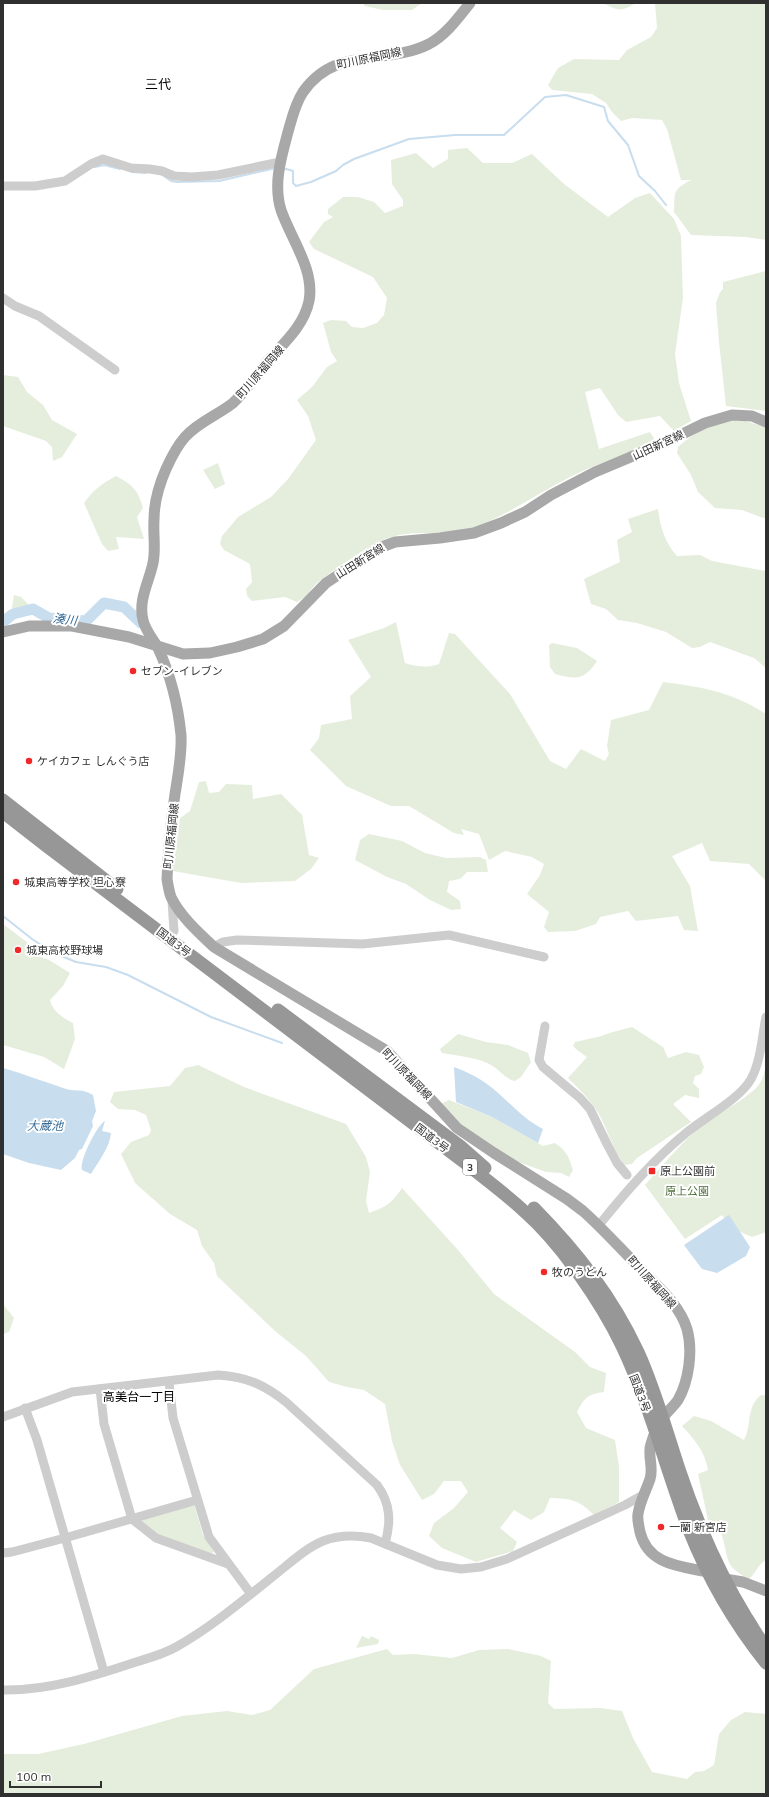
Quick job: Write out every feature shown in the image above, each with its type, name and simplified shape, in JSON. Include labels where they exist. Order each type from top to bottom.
[{"type":"highway","name":"国道3号","points":[[3,800],[171,935],[464,1162],[526,1212],[552,1240],[590,1290],[622,1346],[656,1434],[690,1530],[708,1572],[730,1612],[766,1663]]},
{"type":"highway","name":"国道3号","points":[[3,812],[44,845],[171,935],[460,1146],[538,1213],[555,1230],[593,1274],[617,1313],[638,1352],[663,1418],[693,1508],[725,1579],[766,1647]]},
{"type":"main road","name":"町川原福岡線","points":[[470,3],[443,35],[430,44],[402,52],[344,61],[329,67],[315,78],[303,92],[295,106],[280,162],[278,191],[281,209],[306,271],[310,287],[309,301],[304,315],[295,330],[243,393],[232,403],[196,427],[185,437],[164,471],[155,504],[155,548],[153,564],[142,606],[143,623],[157,646],[175,692],[181,739],[167,863],[167,879],[172,898],[189,922],[214,946],[386,1051],[458,1128],[494,1154],[576,1205],[599,1225],[669,1299],[678,1312],[686,1329],[689,1355],[684,1387],[677,1401],[663,1418],[650,1449],[652,1466],[650,1479],[643,1495],[638,1514],[638,1522],[646,1546],[654,1556],[664,1563],[708,1572]]},
{"type":"main road","name":"山田新宮線","points":[[3,632],[29,626],[72,626],[129,637],[183,654],[210,653],[237,647],[263,639],[284,626],[326,583],[354,563],[379,548],[394,542],[474,533],[501,523],[525,512],[551,495],[595,472],[664,443],[705,423],[732,415],[752,416],[766,422]]},
{"type":"main road","points":[[725,1579],[743,1582],[766,1591]]},
{"type":"street","points":[[3,186],[35,186],[65,182],[91,164],[103,159],[131,168],[150,169],[162,171],[174,176],[192,177],[218,175],[280,162]]},
{"type":"street","points":[[3,298],[15,306],[39,316],[115,370]]},
{"type":"street","points":[[171,935],[172,898]]},
{"type":"street","points":[[214,946],[224,942],[237,940],[362,944],[449,935],[544,957]]},
{"type":"street","points":[[599,1225],[629,1189],[686,1133],[747,1085],[754,1071],[766,1017]]},
{"type":"street","points":[[545,1026],[539,1060],[542,1067],[580,1098],[590,1110],[610,1150],[627,1175]]},
{"type":"street","points":[[3,1416],[72,1392],[218,1376],[237,1376],[253,1381],[271,1390],[377,1485],[387,1503],[390,1513],[389,1529],[385,1544]]},
{"type":"street","points":[[169,1382],[173,1418],[209,1537],[251,1594]]},
{"type":"street","points":[[100,1389],[104,1424],[132,1519],[156,1538],[228,1564]]},
{"type":"street","points":[[25,1408],[37,1440],[104,1672]]},
{"type":"street","points":[[3,1690],[36,1688],[63,1683],[104,1672],[174,1649],[198,1634],[307,1550],[324,1541],[337,1537],[359,1536],[371,1538],[437,1565],[461,1569],[480,1567],[507,1560],[625,1505],[643,1495]]},
{"type":"street","points":[[3,1553],[65,1538],[197,1500]]},
{"type":"green space","points":[[363,3],[422,3],[412,10],[383,10],[365,6]]},
{"type":"green space","points":[[602,3],[636,3],[626,8],[619,9]]},
{"type":"green space","points":[[655,3],[766,3],[766,240],[746,237],[691,235],[674,212],[674,200],[676,192],[680,186],[691,180],[681,180],[667,129],[662,120],[632,118],[621,121],[606,103],[592,94],[552,90],[548,85],[558,68],[574,59],[619,60],[627,50],[651,37],[657,28]]},
{"type":"green space","points":[[467,148],[483,163],[512,163],[532,154],[564,184],[608,217],[635,198],[650,193],[674,219],[681,236],[683,298],[675,354],[679,383],[691,421],[674,431],[660,416],[626,422],[618,415],[600,388],[585,392],[599,449],[650,432],[656,442],[603,462],[572,476],[498,517],[473,528],[453,532],[411,533],[383,540],[332,571],[297,602],[285,597],[252,601],[247,596],[246,589],[252,582],[250,564],[224,550],[220,544],[222,536],[238,517],[271,497],[288,479],[316,440],[308,416],[297,400],[312,387],[327,367],[337,361],[331,352],[323,323],[331,320],[346,321],[352,327],[363,328],[377,323],[384,315],[387,298],[373,277],[314,249],[309,242],[324,222],[333,217],[328,214],[328,209],[343,197],[358,197],[374,202],[385,213],[403,206],[403,200],[392,184],[391,160],[416,153],[433,168],[448,159],[448,150]]},
{"type":"green space","points":[[766,271],[766,411],[726,406],[716,303],[720,292],[723,289],[723,282]]},
{"type":"green space","points":[[3,375],[18,377],[27,392],[43,405],[52,420],[77,434],[62,457],[53,461],[52,447],[46,441],[3,426]]},
{"type":"green space","points":[[738,419],[766,427],[766,519],[742,510],[715,508],[698,492],[691,475],[677,453],[678,447],[692,436],[706,428]]},
{"type":"green space","points":[[218,463],[225,484],[215,489],[203,470]]},
{"type":"green space","points":[[116,476],[131,485],[137,492],[143,508],[137,517],[144,539],[116,537],[119,549],[108,551],[102,544],[84,503],[98,487]]},
{"type":"green space","points":[[658,509],[664,534],[669,546],[677,556],[700,555],[712,561],[766,571],[766,668],[754,658],[710,642],[700,647],[692,648],[666,632],[637,623],[618,620],[606,609],[591,604],[584,579],[620,562],[617,540],[632,532],[628,519]]},
{"type":"green space","points":[[14,595],[21,597],[32,608],[16,611],[12,608]]},
{"type":"green space","points":[[396,622],[405,663],[414,665],[426,666],[439,664],[449,633],[455,634],[510,694],[550,761],[566,769],[581,749],[605,761],[609,754],[607,746],[611,720],[649,710],[663,682],[691,686],[729,696],[741,700],[766,714],[766,881],[749,864],[710,861],[702,843],[672,856],[690,886],[698,931],[684,930],[678,916],[636,921],[628,911],[600,917],[596,924],[575,931],[548,932],[544,927],[549,912],[527,894],[540,875],[544,864],[532,857],[505,851],[489,860],[479,834],[461,829],[464,835],[454,833],[409,806],[391,806],[346,786],[310,750],[319,738],[321,725],[352,719],[350,696],[371,677],[348,640],[384,628]]},
{"type":"green space","points":[[552,643],[577,648],[597,661],[588,672],[579,677],[574,678],[555,674],[550,667],[549,645]]},
{"type":"green space","points":[[206,781],[209,793],[219,792],[226,784],[252,785],[253,799],[281,794],[302,815],[309,855],[319,858],[311,869],[295,881],[241,883],[173,871],[180,818],[190,811],[199,782]]},
{"type":"green space","points":[[369,834],[402,841],[425,853],[446,858],[480,857],[486,860],[488,872],[467,872],[460,879],[449,881],[447,892],[460,901],[461,909],[451,910],[430,900],[406,884],[387,877],[355,860],[360,840]]},
{"type":"green space","points":[[3,924],[32,946],[35,955],[49,960],[70,973],[63,986],[50,1000],[53,1008],[62,1017],[73,1023],[75,1039],[64,1069],[44,1057],[3,1045]]},
{"type":"green space","points":[[632,1027],[663,1047],[668,1058],[686,1052],[699,1055],[704,1067],[701,1074],[695,1076],[693,1083],[699,1089],[699,1098],[685,1095],[673,1104],[691,1122],[637,1158],[632,1164],[624,1165],[617,1154],[595,1108],[568,1078],[587,1057],[573,1046],[575,1042]]},
{"type":"green space","points":[[458,1034],[486,1042],[508,1045],[528,1053],[531,1062],[521,1077],[515,1081],[511,1080],[486,1062],[442,1053],[440,1049]]},
{"type":"green space","name":"原上公園","points":[[766,1062],[766,1232],[752,1237],[731,1228],[722,1215],[685,1239],[645,1185],[689,1137],[705,1123],[743,1099],[756,1088],[764,1073]]},
{"type":"green space","points":[[198,1065],[244,1087],[346,1124],[366,1157],[370,1172],[366,1201],[369,1213],[388,1204],[402,1188],[458,1250],[494,1294],[575,1352],[590,1367],[606,1373],[604,1392],[594,1394],[584,1400],[577,1412],[586,1428],[615,1440],[619,1467],[619,1502],[594,1515],[579,1503],[574,1501],[550,1498],[544,1512],[531,1520],[514,1510],[500,1528],[517,1542],[513,1551],[476,1562],[442,1548],[429,1536],[434,1523],[454,1508],[468,1492],[461,1481],[444,1481],[434,1494],[422,1500],[400,1465],[392,1441],[385,1404],[364,1390],[329,1382],[306,1356],[275,1331],[217,1276],[214,1263],[202,1246],[197,1230],[170,1214],[135,1183],[121,1154],[131,1142],[149,1135],[151,1130],[146,1115],[135,1110],[118,1109],[110,1102],[114,1092],[170,1086],[185,1068]]},
{"type":"green space","points":[[449,1100],[492,1117],[543,1146],[555,1143],[567,1154],[570,1161],[573,1170],[569,1177],[561,1173],[546,1172],[507,1158],[452,1118],[441,1104]]},
{"type":"green space","points":[[3,1304],[14,1318],[9,1332],[3,1334]]},
{"type":"green space","points":[[761,1395],[766,1395],[766,1560],[749,1579],[731,1566],[726,1553],[724,1541],[719,1530],[708,1520],[698,1474],[708,1470],[707,1463],[702,1451],[682,1426],[694,1416],[711,1421],[744,1440],[751,1410],[756,1400]]},
{"type":"green space","points":[[194,1504],[203,1535],[214,1552],[210,1554],[154,1534],[140,1520]]},
{"type":"green space","points":[[362,1636],[369,1639],[371,1636],[379,1640],[378,1644],[356,1648]]},
{"type":"green space","points":[[387,1649],[393,1655],[414,1654],[452,1658],[479,1650],[508,1649],[541,1656],[551,1661],[548,1703],[554,1709],[600,1708],[622,1711],[633,1738],[652,1772],[687,1779],[695,1772],[704,1771],[714,1765],[719,1734],[731,1720],[745,1712],[766,1714],[766,1794],[3,1794],[3,1754],[38,1754],[84,1744],[182,1716],[227,1711],[252,1715],[270,1710],[314,1669]]},
{"type":"water","points":[[454,1067],[482,1080],[524,1117],[543,1129],[538,1143],[492,1117],[456,1102]]},
{"type":"water","name":"大蔵池","points":[[3,1068],[66,1089],[82,1091],[93,1095],[96,1111],[92,1121],[93,1126],[82,1149],[79,1150],[75,1158],[61,1170],[29,1163],[3,1154]]},
{"type":"water","points":[[105,1121],[102,1131],[111,1133],[110,1138],[103,1154],[91,1174],[82,1170],[83,1159],[93,1136]]},
{"type":"water","points":[[729,1215],[750,1247],[746,1256],[717,1273],[702,1269],[684,1245]]},
{"type":"waterway","points":[[283,168],[293,171],[293,183],[296,186],[311,182],[336,171],[354,159],[409,139],[455,135],[504,135],[545,97],[566,95],[604,107],[608,121],[628,145],[639,176],[655,191],[666,205]]},
{"type":"waterway","points":[[95,167],[104,165],[120,169]]},
{"type":"waterway","points":[[164,176],[171,181],[177,182],[219,181],[276,168]]},
{"type":"waterway","points":[[132,172],[146,173]]},
{"type":"waterway","name":"湊川","points":[[3,622],[13,614],[33,609],[49,618],[86,621],[104,603],[124,607],[141,623]]},
{"type":"waterway","points":[[3,916],[32,939],[52,952],[76,962],[106,967],[128,975],[211,1017],[282,1043]]},
{"type":"place","name":"セブン-イレブン","points":[[133,671]]},
{"type":"place","name":"ケイカフェ しんぐう店","points":[[29,761]]},
{"type":"place","name":"城東高等学校 坦心寮","points":[[16,882]]},
{"type":"place","name":"城東高校野球場","points":[[18,950]]},
{"type":"place","name":"原上公園前","points":[[652,1171]]},
{"type":"place","name":"牧のうどん","points":[[544,1272]]},
{"type":"place","name":"一蘭 新宮店","points":[[661,1527]]},
{"type":"district","name":"三代","points":[[158,84]]},
{"type":"district","name":"高美台一丁目","points":[[139,1396]]}]
